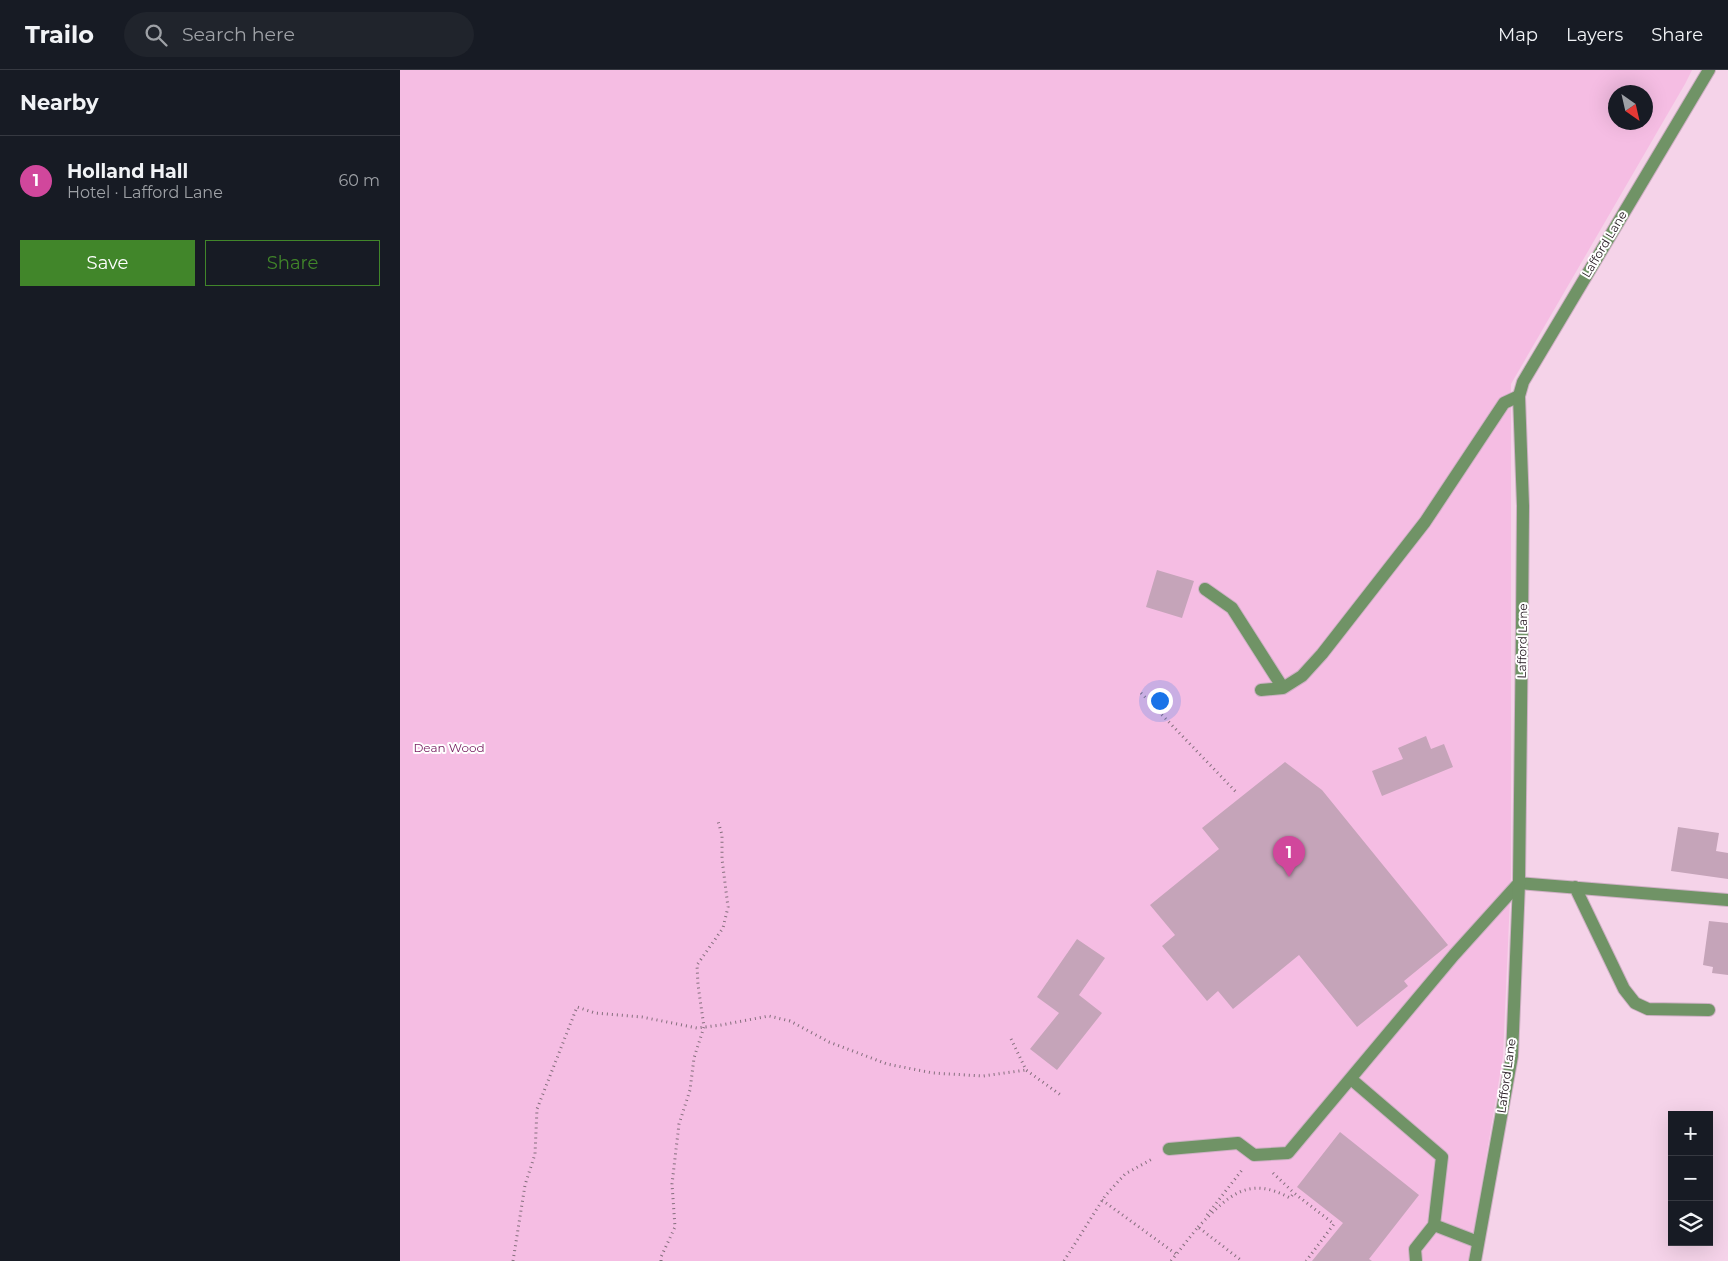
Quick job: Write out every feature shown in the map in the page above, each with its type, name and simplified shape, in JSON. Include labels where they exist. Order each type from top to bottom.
[{"type":"street","name":"Lafford Lane","points":[[1474,1261],[1512,1056],[1520,883],[1523,506],[1518,396],[1523,382],[1709,70]]},
{"type":"street","points":[[1261,690],[1283,688],[1302,676],[1344,628],[1425,522],[1504,403],[1518,396]]},
{"type":"street","points":[[1206,589],[1232,608],[1283,688]]},
{"type":"street","points":[[1169,1149],[1238,1143],[1254,1155],[1288,1153],[1454,955],[1520,883],[1728,900]]},
{"type":"street","points":[[1575,887],[1624,989],[1635,1003],[1648,1009],[1709,1010]]},
{"type":"street","points":[[1351,1078],[1442,1157],[1434,1225],[1415,1249],[1416,1261]]},
{"type":"street","points":[[1434,1225],[1478,1242]]},
{"type":"path","points":[[1142,693],[1237,793]]},
{"type":"path","points":[[661,1261],[675,1226],[672,1184],[679,1124],[690,1090],[694,1058],[704,1027],[697,965],[723,928],[728,906],[722,859],[722,836],[718,821]]},
{"type":"path","points":[[513,1261],[525,1185],[534,1154],[537,1109],[577,1007],[596,1013],[642,1017],[697,1028],[769,1016],[790,1022],[829,1042],[887,1064],[933,1074],[983,1076],[1026,1070]]},
{"type":"path","points":[[1011,1039],[1026,1070],[1062,1096]]},
{"type":"path","points":[[1064,1261],[1102,1200],[1125,1174],[1169,1149]]},
{"type":"path","points":[[1171,1261],[1254,1155]]},
{"type":"path","points":[[1198,1227],[1222,1203],[1238,1192],[1260,1187],[1277,1191],[1290,1198],[1294,1193]]},
{"type":"path","points":[[1286,1187],[1334,1224],[1306,1261]]},
{"type":"path","points":[[1102,1200],[1176,1254]]},
{"type":"path","points":[[1198,1227],[1242,1261]]},
{"type":"green space","name":"Dean Wood","points":[[400,70],[1692,70],[1511,384],[1511,876],[1503,1056],[1469,1261],[400,1261]]},
{"type":"building","points":[[1157,570],[1194,581],[1182,618],[1146,607]]},
{"type":"building","points":[[1426,736],[1431,749],[1444,744],[1453,767],[1382,796],[1372,771],[1403,759],[1398,748]]},
{"type":"building","points":[[1285,762],[1322,790],[1448,945],[1404,981],[1408,986],[1357,1027],[1299,955],[1233,1009],[1218,991],[1207,1001],[1162,946],[1175,935],[1150,905],[1219,849],[1202,828]]},
{"type":"building","points":[[1678,827],[1719,833],[1716,851],[1728,853],[1728,879],[1671,871]]},
{"type":"building","points":[[1709,921],[1728,923],[1728,975],[1712,973],[1713,967],[1703,965]]},
{"type":"building","points":[[1077,939],[1105,958],[1079,995],[1102,1013],[1057,1070],[1030,1049],[1059,1013],[1037,997]]},
{"type":"building","points":[[1340,1132],[1419,1195],[1369,1259],[1372,1261],[1312,1261],[1343,1223],[1297,1187]]},
{"type":"place","name":"Holland Hall","points":[[1289,877]]}]
